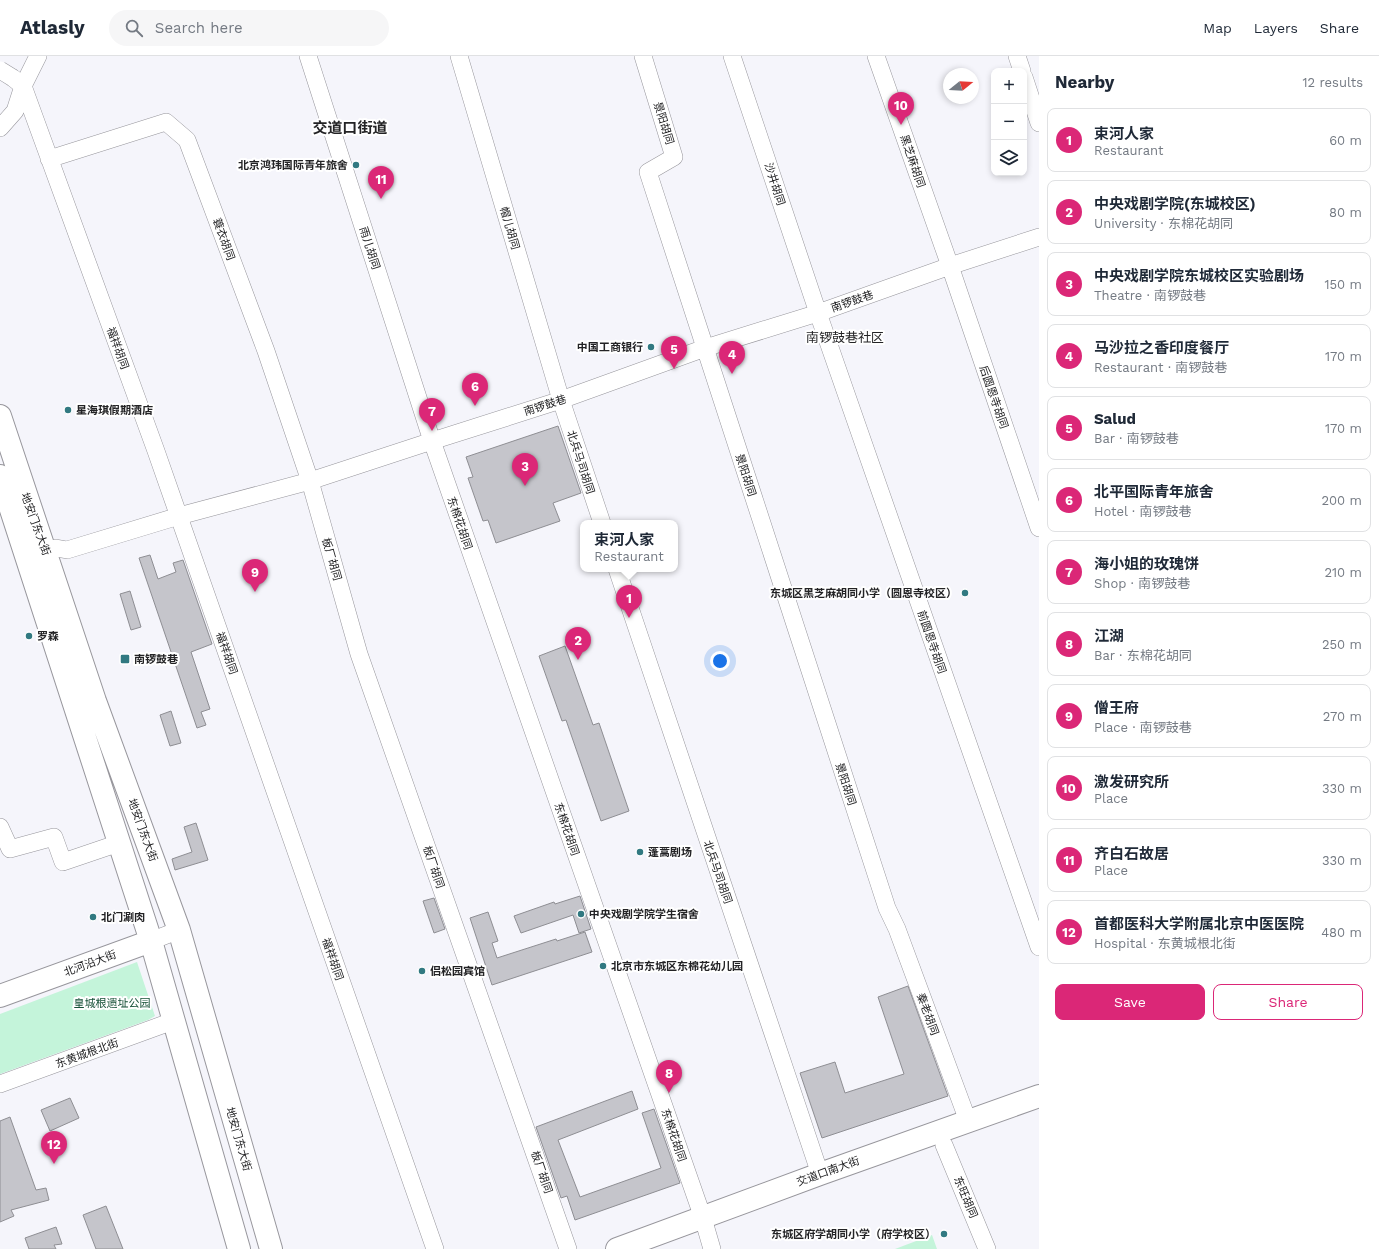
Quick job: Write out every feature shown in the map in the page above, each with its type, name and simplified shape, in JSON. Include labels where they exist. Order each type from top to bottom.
[{"type":"main road","name":"地安门东大街","points":[[0,416],[26,498],[46,552],[95,701],[180,930],[271,1249]]},
{"type":"main road","name":"地安门东大街","points":[[0,476],[118,843],[151,940],[239,1249]]},
{"type":"main road","name":"北河沿大街","points":[[0,996],[151,940]]},
{"type":"main road","name":"交道口南大街","points":[[617,1249],[707,1232],[820,1174],[1039,1096]]},
{"type":"main road","name":"交道口南大街","points":[[654,1249],[707,1232],[1039,1110]]},
{"type":"street","points":[[0,128],[15,111],[12,78],[38,56]]},
{"type":"street","name":"雨儿胡同","points":[[308,56],[432,441]]},
{"type":"street","name":"帽儿胡同","points":[[459,56],[561,400]]},
{"type":"street","name":"景阳胡同","points":[[643,56],[674,157],[648,172],[887,908]]},
{"type":"street","name":"沙井胡同","points":[[732,56],[818,313]]},
{"type":"street","name":"黑芝麻胡同","points":[[876,56],[950,266]]},
{"type":"street","points":[[1017,56],[1021,68]]},
{"type":"street","name":"福祥胡同","points":[[12,78],[49,159],[179,516],[435,1249]]},
{"type":"street","points":[[1027,86],[1039,123]]},
{"type":"street","name":"蓑衣胡同","points":[[49,159],[166,122],[188,140],[266,351],[310,481]]},
{"type":"street","name":"南锣鼓巷","points":[[46,552],[56,548],[67,550],[179,516],[310,481],[561,400],[706,348],[818,313],[950,266],[1039,237]]},
{"type":"street","name":"后圆恩寺胡同","points":[[950,266],[1039,528]]},
{"type":"street","name":"前圆恩寺胡同","points":[[818,313],[1039,948]]},
{"type":"street","name":"北兵马司胡同","points":[[561,400],[601,520]]},
{"type":"street","name":"东棉花胡同","points":[[432,441],[707,1232]]},
{"type":"street","name":"板厂胡同","points":[[310,481],[359,654],[568,1249]]},
{"type":"street","name":"北兵马司胡同","points":[[618,572],[820,1174]]},
{"type":"street","points":[[0,827],[10,848],[54,837],[64,862],[118,843]]},
{"type":"street","name":"秦老胡同","points":[[887,908],[968,1121]]},
{"type":"street","name":"北河沿大街","points":[[151,940],[180,930]]},
{"type":"street","name":"东黄城根北街","points":[[0,1084],[173,1021]]},
{"type":"street","name":"东旺胡同","points":[[944,1145],[987,1249]]},
{"type":"green space","name":"皇城根遗址公园","points":[[137,962],[155,1016],[148,1020],[0,1074],[0,1014]]},
{"type":"green space","points":[[932,1235],[937,1249],[895,1249]]},
{"type":"building","points":[[558,426],[581,493],[553,503],[560,521],[496,543],[488,520],[483,521],[468,478],[473,477],[466,457]]},
{"type":"building","points":[[150,555],[158,579],[176,572],[173,563],[183,560],[212,644],[191,652],[210,709],[201,712],[206,725],[197,728],[139,558]]},
{"type":"building","points":[[130,591],[141,627],[131,630],[120,594]]},
{"type":"building","points":[[565,646],[593,725],[599,723],[629,811],[601,821],[566,720],[562,721],[539,656]]},
{"type":"building","points":[[171,711],[181,743],[170,746],[160,715]]},
{"type":"building","points":[[196,823],[208,860],[175,870],[172,859],[192,852],[184,827]]},
{"type":"building","points":[[580,896],[591,929],[579,933],[573,915],[521,933],[514,916],[554,902],[555,904]]},
{"type":"building","points":[[434,898],[445,929],[434,933],[423,901]]},
{"type":"building","points":[[488,912],[498,941],[492,943],[497,958],[556,939],[557,941],[585,932],[592,952],[492,985],[470,918]]},
{"type":"building","points":[[908,986],[948,1096],[822,1138],[800,1073],[835,1062],[845,1093],[904,1074],[878,997]]},
{"type":"building","points":[[632,1091],[638,1109],[558,1140],[580,1197],[661,1168],[642,1113],[654,1109],[680,1183],[575,1220],[567,1196],[561,1198],[536,1127]]},
{"type":"building","points":[[70,1098],[79,1118],[50,1131],[41,1110]]},
{"type":"building","points":[[10,1117],[36,1190],[46,1188],[49,1200],[11,1210],[14,1216],[0,1222],[0,1121]]},
{"type":"building","points":[[106,1206],[123,1249],[96,1249],[83,1215]]},
{"type":"building","points":[[56,1227],[62,1244],[54,1245],[56,1249],[29,1249],[25,1238]]},
{"type":"place","name":"激发研究所","points":[[901,125]]},
{"type":"place","name":"北京鸿玮国际青年旅舍","points":[[356,165]]},
{"type":"place","name":"齐白石故居","points":[[381,199]]},
{"type":"place","name":"中国工商银行","points":[[651,347]]},
{"type":"place","name":"Salud","points":[[674,369]]},
{"type":"place","name":"马沙拉之香印度餐厅","points":[[732,374]]},
{"type":"place","name":"北平国际青年旅舍","points":[[475,406]]},
{"type":"place","name":"星海琪假期酒店","points":[[68,410]]},
{"type":"place","name":"海小姐的玫瑰饼","points":[[432,431]]},
{"type":"place","name":"中央戏剧学院东城校区实验剧场","points":[[525,486]]},
{"type":"place","name":"僧王府","points":[[255,592]]},
{"type":"place","name":"东城区黑芝麻胡同小学（圆恩寺校区）","points":[[965,593]]},
{"type":"place","name":"束河人家","points":[[629,618]]},
{"type":"place","name":"罗森","points":[[29,636]]},
{"type":"place","name":"南锣鼓巷","points":[[125,659]]},
{"type":"place","name":"中央戏剧学院(东城校区)","points":[[578,660]]},
{"type":"place","name":"蓬蒿剧场","points":[[640,852]]},
{"type":"place","name":"中央戏剧学院学生宿舍","points":[[581,914]]},
{"type":"place","name":"北门涮肉","points":[[93,917]]},
{"type":"place","name":"北京市东城区东棉花幼儿园","points":[[603,966]]},
{"type":"place","name":"侣松园宾馆","points":[[422,971]]},
{"type":"place","name":"江湖","points":[[669,1093]]},
{"type":"place","name":"首都医科大学附属北京中医医院","points":[[54,1164]]},
{"type":"place","name":"东城区府学胡同小学（府学校区）","points":[[944,1234]]},
{"type":"district","name":"交道口街道","points":[[350,128]]},
{"type":"district","name":"南锣鼓巷社区","points":[[845,337]]}]
